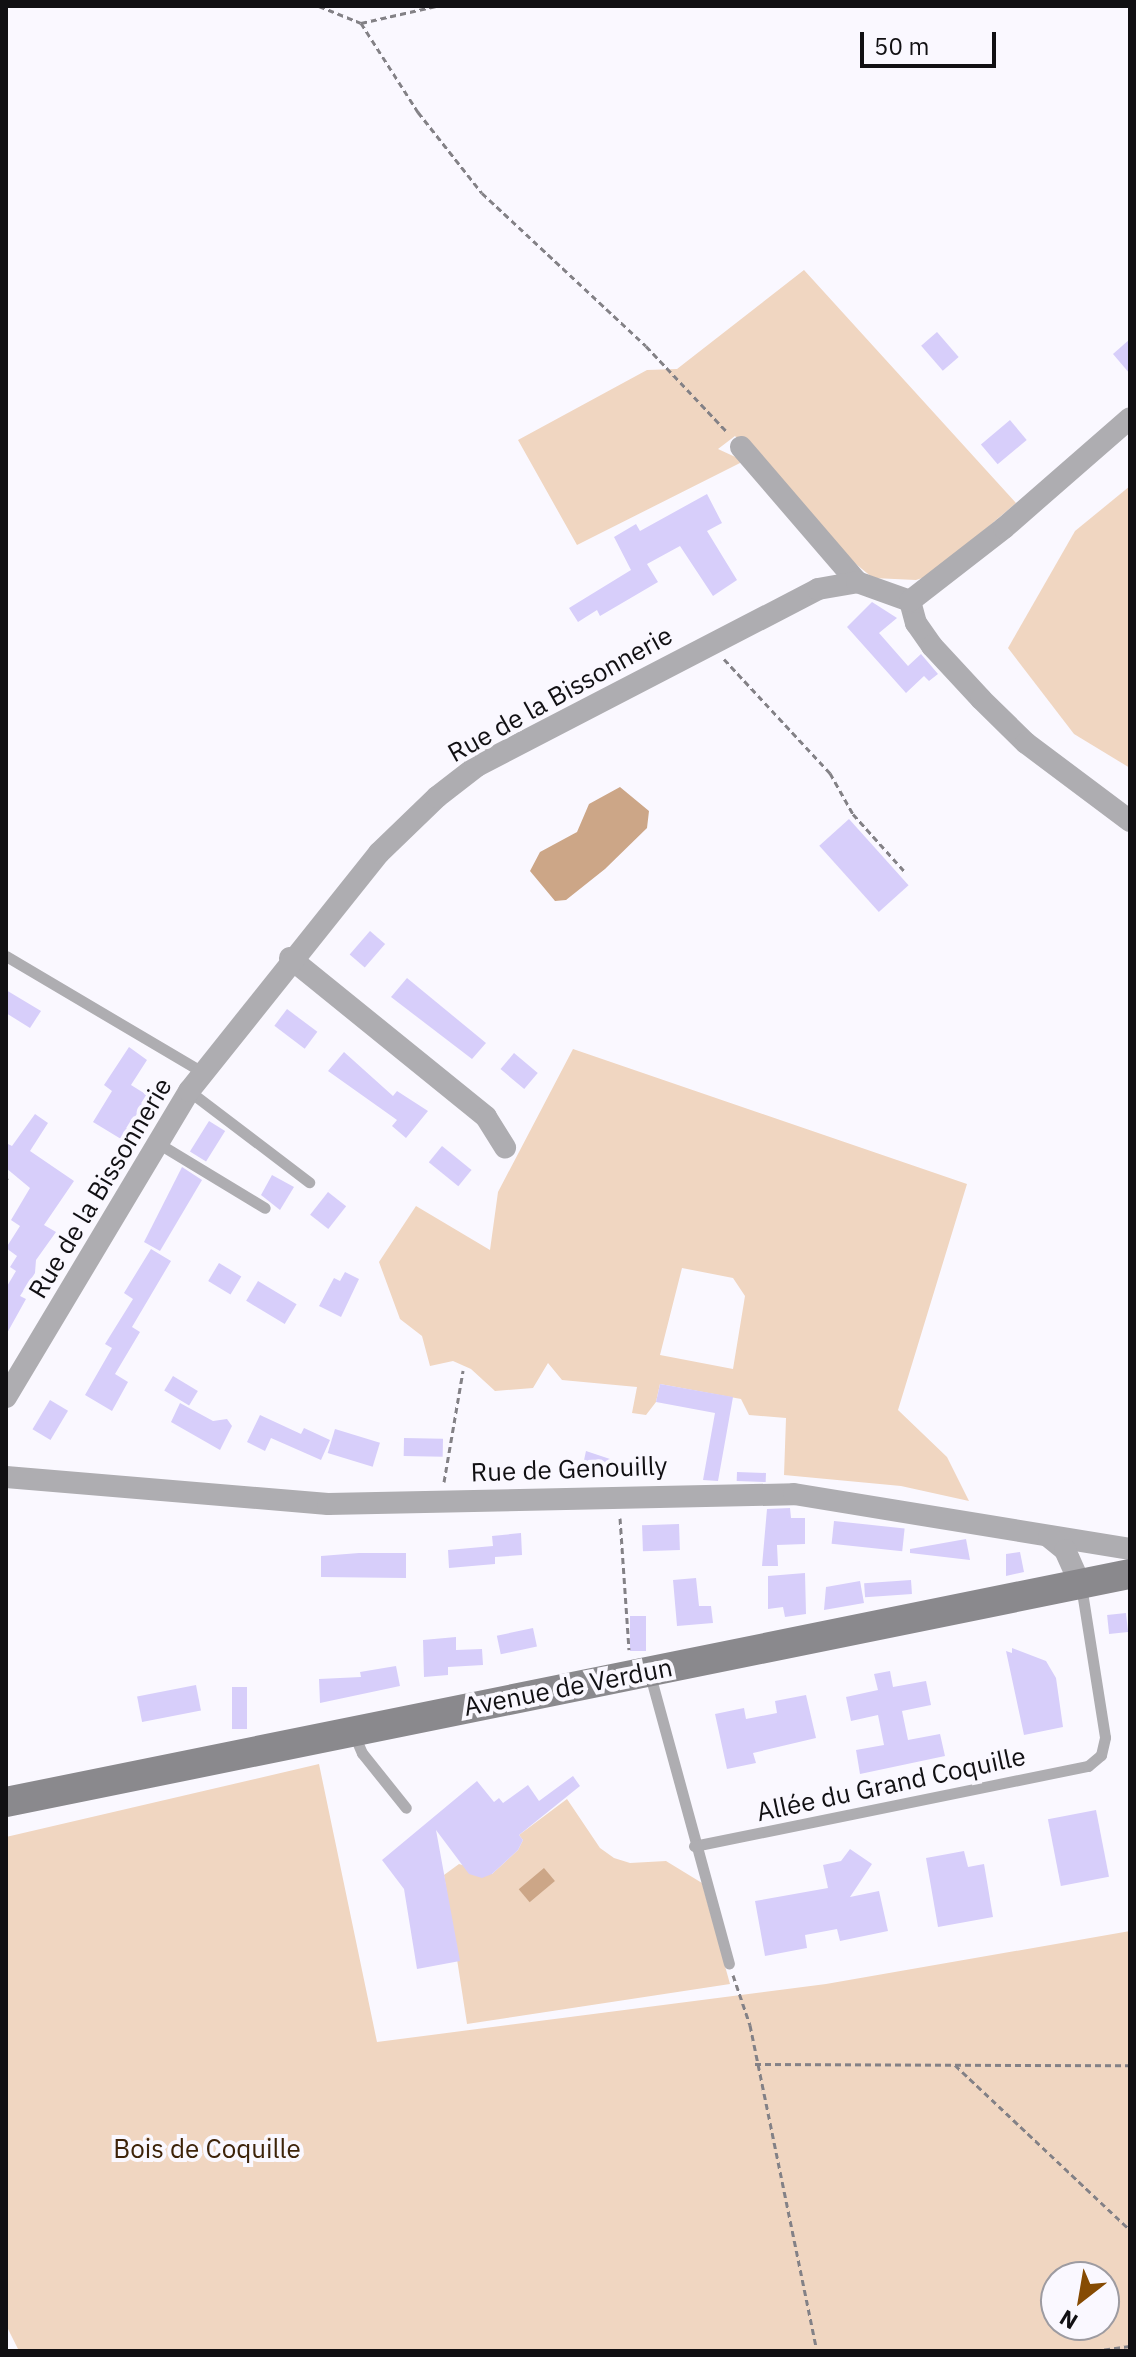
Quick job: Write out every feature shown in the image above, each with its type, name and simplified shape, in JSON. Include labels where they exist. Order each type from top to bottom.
[{"type":"main road","name":"Avenue de Verdun","points":[[6,1802],[1130,1574]]},
{"type":"street","points":[[910,601],[1004,528],[1130,418]]},
{"type":"street","points":[[741,447],[857,582],[910,601]]},
{"type":"street","name":"Rue de la Bissonnerie","points":[[6,1397],[189,1091],[290,958],[379,853],[477,766],[818,589],[857,582]]},
{"type":"street","points":[[910,601],[916,623],[932,646],[981,699],[1026,743],[1130,821]]},
{"type":"street","points":[[290,958],[486,1117],[505,1148]]},
{"type":"street","name":"Rue de Genouilly","points":[[6,1477],[328,1504],[618,1495],[794,1494],[930,1512],[1049,1537],[1130,1549]]},
{"type":"street","points":[[1049,1537],[1065,1550],[1081,1586]]},
{"type":"street","points":[[1072,1540],[1092,1556],[1081,1586]]},
{"type":"lane","points":[[6,956],[204,1073]]},
{"type":"lane","points":[[189,1091],[309,1182]]},
{"type":"lane","points":[[156,1142],[265,1208]]},
{"type":"lane","name":"Allée du Grand Coquille","points":[[694,1846],[1088,1766],[1101,1755],[1105,1737],[1081,1586]]},
{"type":"lane","points":[[640,1673],[729,1963]]},
{"type":"lane","points":[[353,1731],[362,1753],[406,1808]]},
{"type":"path","points":[[319,6],[361,23],[436,6]]},
{"type":"path","points":[[361,23],[418,112],[482,193],[646,346],[741,447]]},
{"type":"path","points":[[716,641],[725,661],[830,773],[853,814],[905,872]]},
{"type":"path","points":[[6,1189],[7,1178]]},
{"type":"path","points":[[440,1502],[463,1371]]},
{"type":"path","points":[[618,1495],[640,1673]]},
{"type":"path","points":[[729,1963],[750,2025],[755,2064],[817,2351]]},
{"type":"path","points":[[755,2064],[1130,2065]]},
{"type":"path","points":[[954,2065],[1130,2230]]},
{"type":"path","points":[[1094,2351],[1130,2346]]},
{"type":"green space","points":[[804,270],[1016,503],[932,575],[916,580],[873,578],[840,551],[735,436],[718,449],[744,461],[577,545],[518,440],[647,370],[677,369]]},
{"type":"green space","points":[[1130,486],[1130,768],[1074,734],[1008,648],[1075,531]]},
{"type":"green space","points":[[573,1049],[967,1184],[898,1410],[947,1457],[969,1501],[901,1486],[784,1475],[786,1418],[749,1415],[741,1399],[660,1384],[656,1402],[646,1415],[632,1413],[637,1387],[562,1380],[548,1363],[533,1388],[495,1391],[471,1369],[453,1361],[430,1366],[422,1336],[400,1319],[379,1262],[416,1206],[490,1250],[498,1192]],"holes":[[[682,1268],[733,1278],[745,1296],[733,1369],[660,1355]]]},
{"type":"green space","name":"Bois de Coquille","points":[[319,1764],[377,2042],[826,1984],[1130,1931],[1130,2351],[19,2351],[6,2325],[6,1837]]},
{"type":"green space","points":[[567,1799],[600,1848],[614,1858],[630,1863],[666,1861],[702,1883],[730,1984],[467,2024],[444,1875],[459,1864],[492,1874],[518,1850],[523,1840],[519,1835]]},
{"type":"shaded area","points":[[620,787],[649,811],[647,828],[605,869],[566,900],[555,901],[530,871],[540,852],[577,832],[589,804]]},
{"type":"shaded area","points":[[544,1868],[555,1881],[530,1902],[519,1889]]},
{"type":"building","points":[[937,332],[959,357],[943,371],[921,346]]},
{"type":"building","points":[[1130,339],[1130,374],[1113,354]]},
{"type":"building","points":[[1010,420],[1027,440],[998,464],[981,444]]},
{"type":"building","points":[[707,494],[722,523],[707,531],[737,580],[713,596],[680,546],[647,564],[658,582],[600,616],[597,610],[578,622],[569,608],[631,570],[614,537],[636,524],[640,531]]},
{"type":"building","points":[[872,602],[897,618],[879,633],[908,666],[921,654],[938,674],[929,681],[924,676],[906,693],[847,627]]},
{"type":"building","points":[[849,819],[909,885],[879,912],[819,846]]},
{"type":"building","points":[[370,931],[385,944],[365,968],[350,954]]},
{"type":"building","points":[[407,978],[486,1043],[472,1059],[391,997]]},
{"type":"building","points":[[6,990],[41,1011],[30,1028],[6,1013]]},
{"type":"building","points":[[287,1009],[317,1032],[305,1049],[274,1026]]},
{"type":"building","points":[[129,1047],[147,1060],[131,1085],[155,1100],[147,1113],[140,1109],[121,1139],[93,1122],[112,1091],[104,1085]]},
{"type":"building","points":[[344,1052],[393,1096],[397,1091],[428,1111],[406,1138],[392,1126],[397,1120],[328,1071]]},
{"type":"building","points":[[514,1053],[538,1073],[524,1089],[501,1069]]},
{"type":"building","points":[[35,1114],[48,1123],[30,1151],[74,1181],[44,1225],[56,1232],[36,1260],[35,1273],[20,1296],[26,1299],[6,1335],[6,1288],[16,1271],[10,1267],[17,1256],[6,1248],[20,1226],[11,1220],[30,1188],[6,1168],[6,1143],[12,1146]]},
{"type":"building","points":[[209,1121],[225,1131],[206,1162],[190,1152]]},
{"type":"building","points":[[442,1146],[472,1170],[458,1186],[429,1162]]},
{"type":"building","points":[[182,1167],[202,1180],[160,1251],[144,1242]]},
{"type":"building","points":[[272,1175],[294,1187],[280,1210],[261,1195]]},
{"type":"building","points":[[328,1192],[346,1206],[328,1229],[310,1215]]},
{"type":"building","points":[[151,1249],[171,1261],[132,1327],[140,1332],[115,1374],[128,1382],[112,1411],[85,1395],[112,1348],[105,1344],[133,1299],[124,1293]]},
{"type":"building","points":[[219,1263],[241,1276],[230,1294],[208,1281]]},
{"type":"building","points":[[345,1272],[359,1279],[341,1317],[319,1306],[334,1278],[340,1281]]},
{"type":"building","points":[[258,1281],[297,1304],[285,1324],[246,1301]]},
{"type":"building","points":[[173,1376],[198,1391],[189,1406],[164,1391]]},
{"type":"building","points":[[660,1384],[733,1397],[718,1481],[703,1480],[715,1413],[656,1402]]},
{"type":"building","points":[[50,1400],[68,1411],[50,1440],[32,1429]]},
{"type":"building","points":[[180,1403],[213,1421],[227,1419],[232,1426],[220,1450],[171,1422]]},
{"type":"building","points":[[260,1415],[301,1434],[304,1428],[330,1440],[321,1460],[271,1438],[265,1451],[247,1442]]},
{"type":"building","points":[[335,1429],[380,1443],[373,1467],[328,1453]]},
{"type":"building","points":[[404,1438],[443,1439],[443,1457],[404,1456]]},
{"type":"building","points":[[586,1451],[613,1460],[660,1463],[657,1478],[581,1474]]},
{"type":"building","points":[[737,1472],[766,1473],[766,1482],[737,1481]]},
{"type":"building","points":[[790,1508],[791,1518],[805,1518],[805,1544],[777,1545],[778,1566],[762,1566],[767,1509]]},
{"type":"building","points":[[834,1521],[905,1528],[902,1551],[832,1544]]},
{"type":"building","points":[[679,1524],[680,1550],[643,1551],[642,1525]]},
{"type":"building","points":[[521,1533],[522,1555],[495,1557],[495,1564],[449,1568],[448,1550],[493,1546],[492,1536]]},
{"type":"building","points":[[966,1539],[970,1560],[910,1553],[910,1549]]},
{"type":"building","points":[[1020,1552],[1024,1572],[1006,1576],[1006,1554]]},
{"type":"building","points":[[406,1553],[406,1578],[321,1577],[321,1556]]},
{"type":"building","points":[[805,1573],[806,1614],[785,1617],[783,1607],[768,1609],[768,1576]]},
{"type":"building","points":[[696,1578],[699,1606],[711,1606],[713,1623],[677,1626],[673,1580]]},
{"type":"building","points":[[911,1580],[912,1594],[865,1597],[864,1583]]},
{"type":"building","points":[[860,1581],[864,1603],[824,1610],[826,1587]]},
{"type":"building","points":[[1126,1613],[1128,1632],[1109,1634],[1107,1615]]},
{"type":"building","points":[[630,1616],[646,1616],[646,1651],[630,1651]]},
{"type":"building","points":[[533,1628],[537,1647],[501,1654],[497,1636]]},
{"type":"building","points":[[456,1637],[456,1650],[482,1649],[483,1665],[448,1667],[448,1675],[424,1677],[423,1640]]},
{"type":"building","points":[[1012,1648],[1046,1661],[1056,1678],[1063,1727],[1024,1735],[1006,1651],[1012,1653]]},
{"type":"building","points":[[396,1666],[400,1686],[320,1703],[319,1679],[361,1677],[360,1672]]},
{"type":"building","points":[[890,1671],[893,1687],[926,1681],[931,1705],[902,1711],[908,1740],[940,1734],[945,1756],[860,1774],[856,1750],[884,1745],[878,1715],[851,1721],[846,1697],[878,1690],[874,1674]]},
{"type":"building","points":[[196,1685],[201,1711],[142,1722],[137,1696]]},
{"type":"building","points":[[232,1687],[247,1687],[247,1729],[232,1729]]},
{"type":"building","points":[[806,1695],[816,1738],[753,1753],[756,1763],[727,1769],[715,1714],[744,1708],[746,1719],[777,1713],[775,1701]]},
{"type":"building","points":[[573,1776],[580,1786],[519,1835],[523,1840],[518,1850],[492,1874],[482,1878],[469,1874],[436,1830],[460,1961],[417,1969],[404,1889],[382,1860],[477,1781],[494,1802],[499,1798],[503,1803],[528,1785],[539,1801]]},
{"type":"building","points":[[1096,1810],[1109,1877],[1061,1886],[1048,1819]]},
{"type":"building","points":[[850,1849],[872,1864],[850,1897],[879,1891],[888,1931],[840,1941],[837,1929],[805,1935],[807,1948],[765,1956],[755,1901],[828,1888],[823,1865],[841,1861]]},
{"type":"building","points":[[964,1851],[968,1867],[984,1864],[993,1917],[938,1927],[926,1858]]}]
